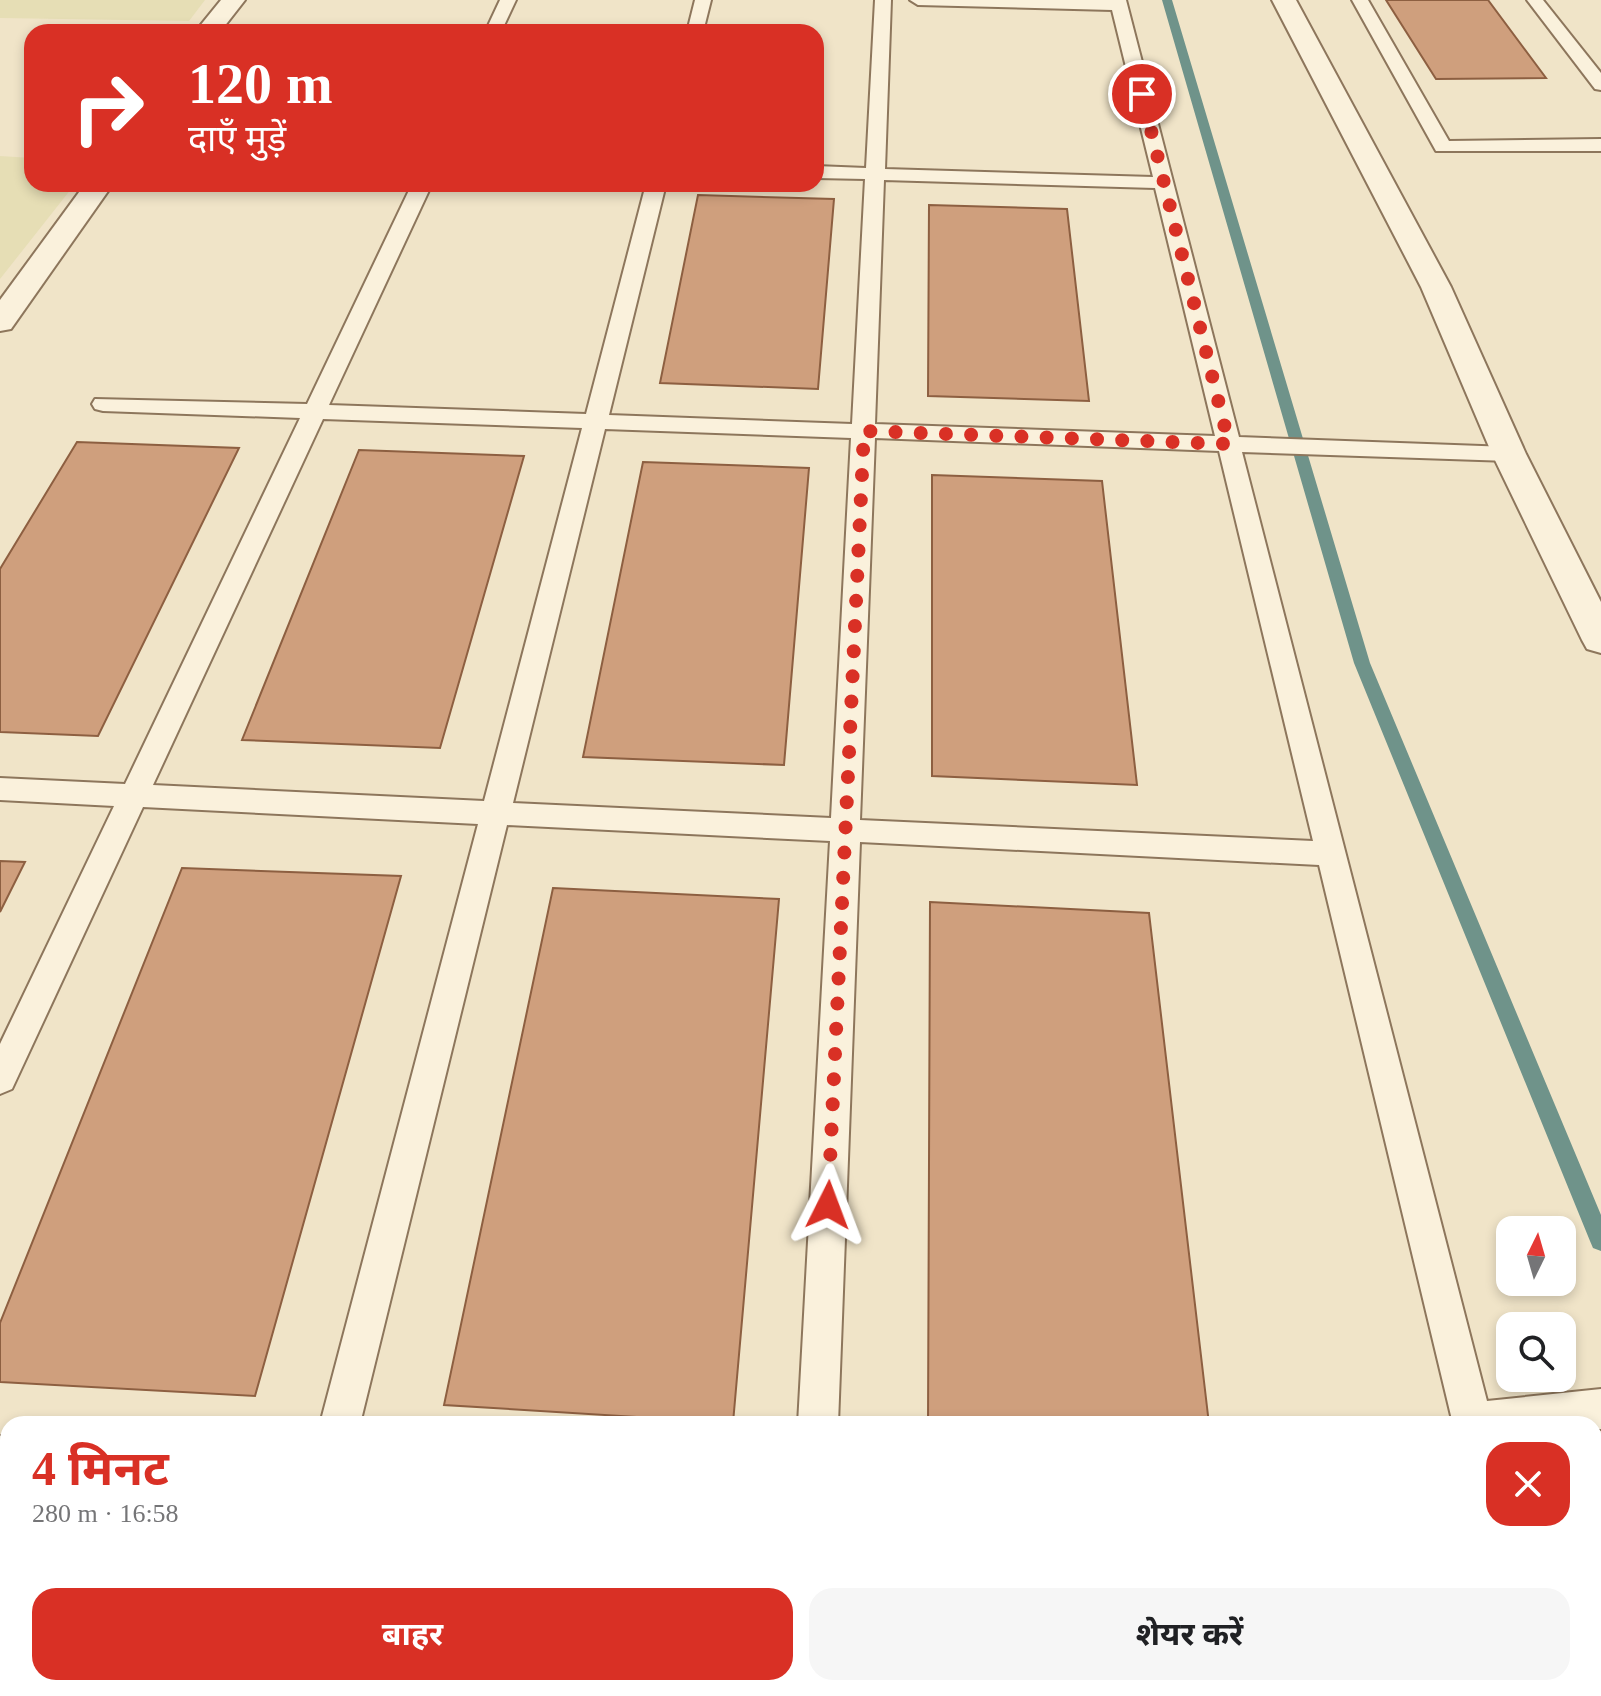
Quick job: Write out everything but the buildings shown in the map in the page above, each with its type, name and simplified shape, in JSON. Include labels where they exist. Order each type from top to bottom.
[{"type":"street","points":[[214,24],[233,0]]},
{"type":"street","points":[[1284,0],[1436,287],[1509,454],[1601,640]]},
{"type":"street","points":[[0,322],[93,192]]},
{"type":"lane","points":[[497,24],[508,0]]},
{"type":"lane","points":[[697,24],[703,0]]},
{"type":"lane","points":[[818,1416],[883,0]]},
{"type":"lane","points":[[918,0],[1119,3],[1471,1416]]},
{"type":"lane","points":[[1360,0],[1443,147],[1601,145]]},
{"type":"lane","points":[[1535,0],[1601,85]]},
{"type":"lane","points":[[824,172],[1164,183]]},
{"type":"lane","points":[[0,1079],[418,192]]},
{"type":"lane","points":[[342,1416],[654,192]]},
{"type":"lane","points":[[103,404],[1509,454]]},
{"type":"lane","points":[[0,789],[1331,854]]},
{"type":"lane","points":[[1537,1416],[1601,1409]]},
{"type":"shaded area","points":[[0,0],[205,0],[189,21],[0,18]]},
{"type":"shaded area","points":[[0,156],[24,158],[24,192],[69,192],[0,279]]},
{"type":"waterway","points":[[1167,0],[1362,663],[1601,1241]]},
{"type":"route","points":[[828,1205],[864,431],[1229,444],[1142,94]]}]
